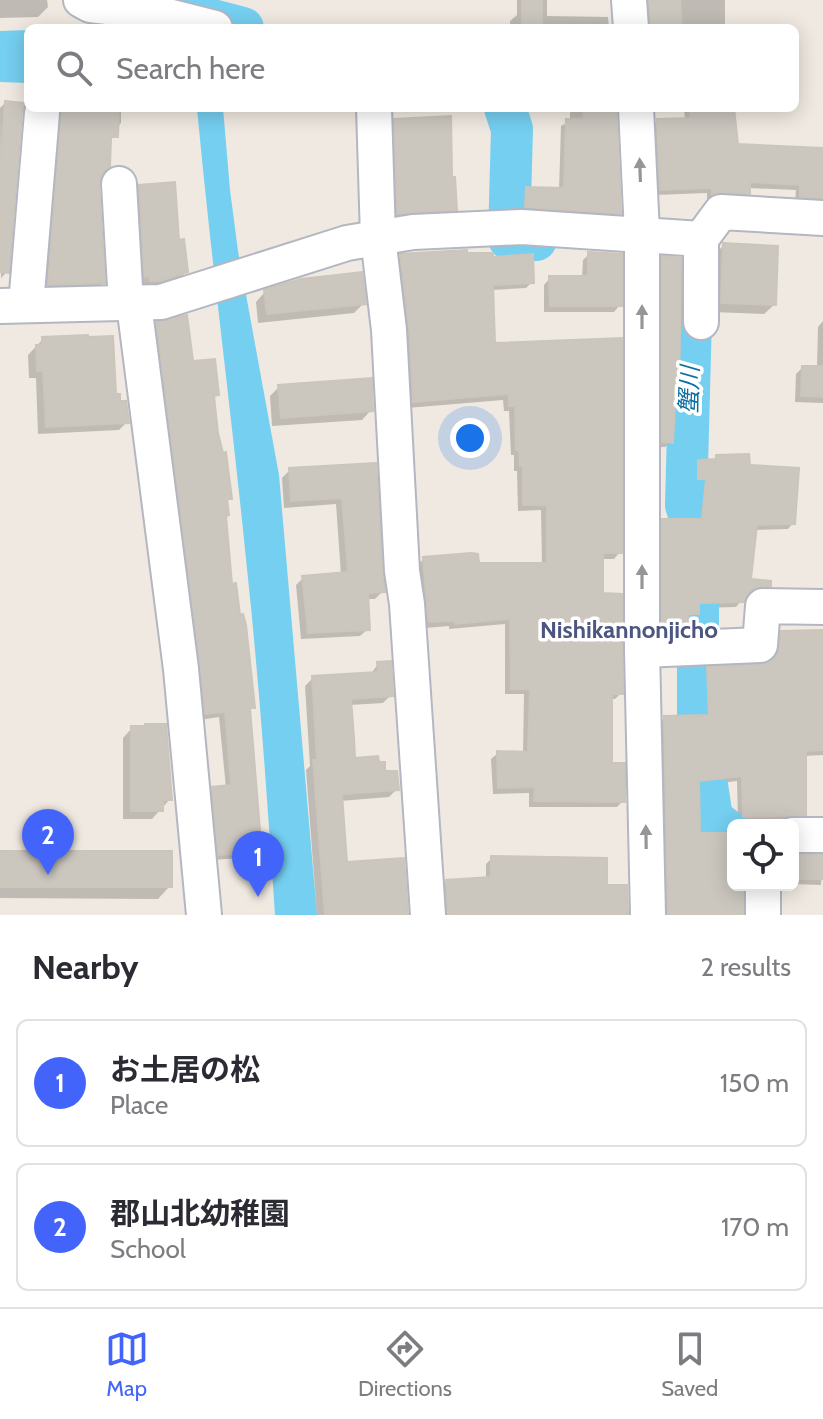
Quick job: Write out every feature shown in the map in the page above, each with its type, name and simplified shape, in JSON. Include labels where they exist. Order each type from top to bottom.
[{"type":"street","points":[[81,0],[90,5],[152,12],[199,24]]},
{"type":"street","points":[[629,0],[631,24]]},
{"type":"street","points":[[374,112],[378,237],[389,330],[402,571],[428,915]]},
{"type":"street","points":[[636,112],[642,233],[642,650],[648,915]]},
{"type":"street","points":[[42,113],[13,306],[161,302],[347,243],[413,232],[522,227],[701,239]]},
{"type":"street","points":[[119,184],[130,304],[181,669],[204,915]]},
{"type":"street","points":[[701,322],[701,239],[721,212],[823,218]]},
{"type":"street","points":[[642,650],[760,645],[763,606],[823,607]]},
{"type":"street","points":[[799,835],[823,835]]},
{"type":"street","points":[[763,891],[763,915]]},
{"type":"water","points":[[24,30],[24,83],[0,82],[0,31]]},
{"type":"water","points":[[197,112],[223,112],[238,251],[279,475],[317,915],[275,915],[251,604]]},
{"type":"building","points":[[522,0],[542,0],[542,24],[522,24]]},
{"type":"building","points":[[649,0],[680,0],[682,24],[651,24]]},
{"type":"building","points":[[5,101],[24,103],[9,273],[0,272],[0,169]]},
{"type":"building","points":[[61,112],[119,112],[118,137],[111,137],[110,167],[102,174],[99,184],[105,283],[48,285]]},
{"type":"building","points":[[584,112],[616,112],[621,214],[525,207],[526,187],[564,188],[566,119],[583,119]]},
{"type":"building","points":[[690,112],[734,112],[738,144],[823,148],[823,198],[800,197],[800,185],[750,182],[750,194],[712,194],[712,188],[660,190],[657,119],[690,118]]},
{"type":"building","points":[[451,116],[452,177],[455,177],[457,210],[397,214],[394,119]]},
{"type":"building","points":[[175,182],[179,240],[184,239],[188,272],[150,281],[149,276],[144,277],[139,185]]},
{"type":"building","points":[[723,243],[778,246],[776,305],[721,303]]},
{"type":"building","points":[[467,250],[467,253],[493,253],[493,257],[533,254],[534,283],[493,285],[495,343],[622,338],[622,553],[603,553],[603,593],[622,594],[623,694],[612,694],[612,763],[625,763],[625,802],[534,801],[535,787],[498,788],[497,751],[528,752],[530,689],[511,689],[510,619],[455,624],[454,621],[428,620],[423,557],[471,553],[478,554],[479,563],[547,563],[547,505],[523,505],[523,466],[520,466],[519,450],[516,450],[515,406],[509,406],[509,394],[413,402],[409,328],[400,254]]},
{"type":"building","points":[[588,252],[622,254],[622,306],[550,306],[549,276],[588,276]]},
{"type":"building","points":[[662,256],[681,258],[679,403],[675,403],[673,443],[662,442]]},
{"type":"building","points":[[362,272],[366,304],[267,314],[264,290],[301,279]]},
{"type":"building","points":[[187,315],[193,361],[215,359],[219,395],[214,396],[218,433],[223,453],[226,452],[232,499],[227,499],[229,515],[226,516],[232,584],[236,583],[240,615],[243,614],[246,625],[255,708],[250,708],[263,867],[246,868],[244,853],[218,855],[212,787],[231,785],[225,712],[205,714],[156,322]]},
{"type":"building","points":[[113,336],[116,394],[120,394],[120,401],[126,401],[129,423],[46,427],[43,371],[37,371],[36,345],[42,345],[42,337]]},
{"type":"building","points":[[802,366],[823,366],[823,397],[801,396]]},
{"type":"building","points":[[372,378],[373,411],[281,418],[278,385]]},
{"type":"building","points":[[749,454],[750,465],[799,468],[795,524],[757,525],[751,579],[771,581],[771,586],[753,589],[744,602],[699,603],[699,614],[688,614],[688,623],[662,623],[662,519],[702,519],[706,479],[698,479],[698,460],[716,459],[716,455]]},
{"type":"building","points":[[376,463],[385,592],[368,593],[370,630],[308,633],[302,576],[348,572],[342,498],[291,501],[289,468]]},
{"type":"building","points":[[823,630],[823,750],[806,751],[806,815],[743,817],[742,776],[699,781],[700,833],[727,833],[727,891],[743,891],[743,915],[668,915],[664,716],[709,715],[707,667],[769,663],[777,655],[781,631]]},
{"type":"building","points":[[391,661],[393,696],[351,699],[355,758],[378,756],[379,762],[385,762],[385,771],[397,771],[399,790],[342,794],[347,862],[404,858],[408,915],[325,915],[313,760],[317,760],[312,676],[378,672],[377,662]]},
{"type":"building","points":[[166,724],[172,800],[163,800],[163,811],[131,811],[131,726]]},
{"type":"building","points":[[0,851],[172,851],[172,887],[0,887]]},
{"type":"building","points":[[799,855],[823,855],[823,879],[799,879]]},
{"type":"building","points":[[491,856],[607,858],[607,885],[627,885],[628,915],[448,915],[446,880],[491,877]]},
{"type":"waterway","name":"蟹川","points":[[178,11],[228,24]]},
{"type":"waterway","name":"蟹川","points":[[506,112],[512,129],[509,239],[536,240]]},
{"type":"waterway","name":"蟹川","points":[[692,278],[686,505],[698,544],[698,726],[712,818],[727,830]]},
{"type":"place","name":"郡山北幼稚園","points":[[48,875]]},
{"type":"place","name":"お土居の松","points":[[258,897]]},
{"type":"district","name":"Nishikannonjicho","points":[[629,629]]}]
